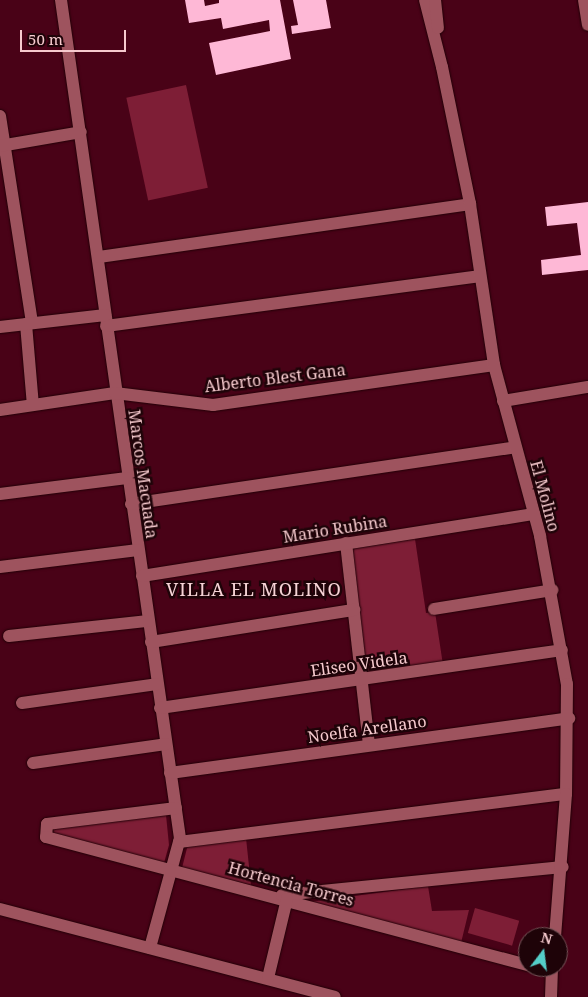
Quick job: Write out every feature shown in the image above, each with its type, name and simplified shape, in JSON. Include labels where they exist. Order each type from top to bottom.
[{"type":"street","name":"Marcos Macuada","points":[[61,0],[99,257],[127,478],[176,808],[179,842],[150,948]]},
{"type":"street","name":"El Molino","points":[[425,0],[442,68],[470,204],[479,276],[494,365],[534,514],[552,590],[562,650],[568,718],[563,867],[556,927]]},
{"type":"street","name":"El Molino","points":[[435,0],[442,68]]},
{"type":"street","points":[[584,0],[588,25]]},
{"type":"street","points":[[0,116],[2,146],[29,323],[33,405]]},
{"type":"street","points":[[2,146],[81,132]]},
{"type":"street","points":[[99,257],[470,204]]},
{"type":"street","points":[[0,327],[29,323],[106,320],[479,276]]},
{"type":"street","name":"Alberto Blest Gana","points":[[0,410],[115,393],[213,405],[494,365]]},
{"type":"street","points":[[503,401],[588,387]]},
{"type":"street","points":[[131,504],[515,447]]},
{"type":"street","points":[[0,494],[127,478]]},
{"type":"street","name":"Mario Rubina","points":[[142,576],[534,514]]},
{"type":"street","points":[[346,543],[369,745]]},
{"type":"street","points":[[0,568],[138,550]]},
{"type":"street","points":[[434,608],[552,590]]},
{"type":"street","points":[[151,642],[354,610]]},
{"type":"street","points":[[10,636],[148,621]]},
{"type":"street","name":"Eliseo Videla","points":[[160,708],[562,650]]},
{"type":"street","points":[[22,703],[158,684]]},
{"type":"street","name":"Noelfa Arellano","points":[[170,773],[568,718]]},
{"type":"street","points":[[33,764],[166,744]]},
{"type":"street","points":[[179,842],[566,794]]},
{"type":"street","name":"Hortencia Torres","points":[[176,808],[47,824],[46,837],[518,962]]},
{"type":"street","points":[[268,978],[281,898],[563,867]]},
{"type":"street","points":[[0,910],[268,978],[335,997]]},
{"type":"street","points":[[551,977],[552,997]]},
{"type":"shaded area","points":[[186,85],[208,188],[148,200],[126,98]]},
{"type":"shaded area","points":[[415,539],[426,613],[435,612],[443,665],[366,674],[351,549]]},
{"type":"shaded area","points":[[166,815],[169,845],[164,863],[54,836],[53,827]]},
{"type":"shaded area","points":[[246,838],[251,885],[182,868],[188,844]]},
{"type":"shaded area","points":[[428,886],[432,911],[469,910],[461,943],[310,902]]},
{"type":"shaded area","points":[[475,908],[519,921],[512,946],[468,933]]},
{"type":"building","points":[[185,0],[204,0],[205,6],[219,3],[219,0],[280,0],[291,59],[216,75],[209,43],[270,31],[269,20],[223,29],[221,18],[189,23]]},
{"type":"building","points":[[293,0],[326,0],[331,28],[292,34],[291,26],[298,25]]},
{"type":"building","points":[[588,202],[588,270],[542,275],[541,260],[581,255],[577,223],[547,226],[545,207]]},
{"type":"district","name":"VILLA EL MOLINO","points":[[254,589]]}]
